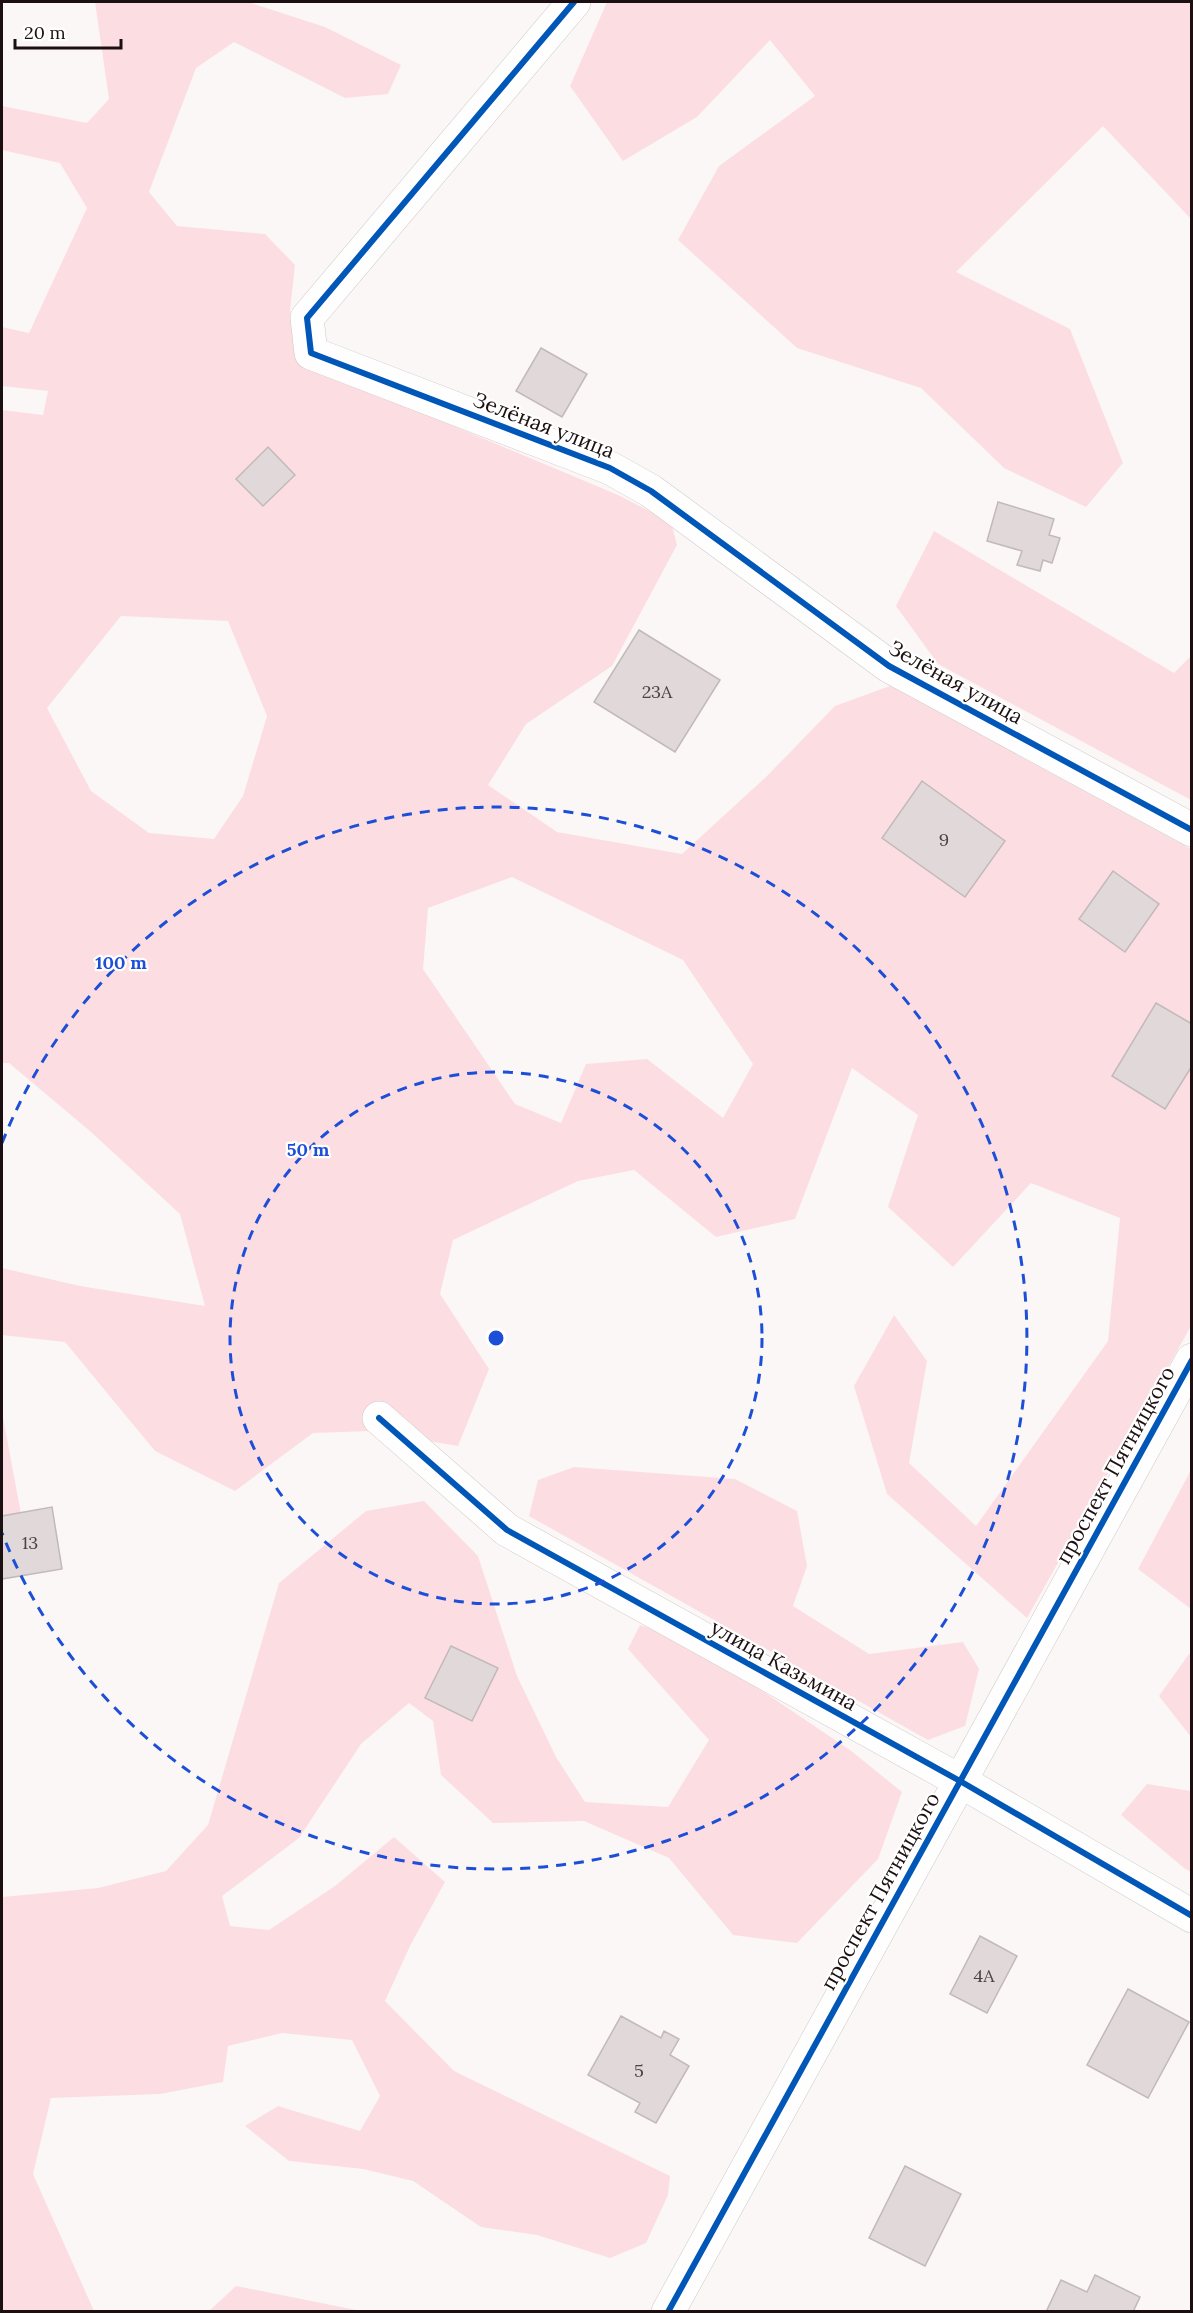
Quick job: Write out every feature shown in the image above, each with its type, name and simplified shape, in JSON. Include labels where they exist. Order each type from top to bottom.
[{"type":"street","name":"Зелёная улица","points":[[574,2],[308,318],[312,353],[610,468],[651,491],[889,666],[1191,830]]},
{"type":"street","name":"проспект Пятницкого","points":[[668,2312],[1191,1360]]},
{"type":"street","name":"улица Казьмина","points":[[379,1418],[507,1530],[960,1781],[1191,1916]]},
{"type":"shaded area","points":[[95,2],[248,2],[325,27],[401,65],[388,94],[345,98],[234,42],[196,68],[149,192],[177,226],[265,234],[295,265],[290,311],[299,361],[618,495],[671,522],[677,545],[612,666],[526,724],[488,785],[557,832],[682,854],[766,777],[835,706],[890,686],[1191,849],[1191,1326],[1027,1618],[887,1494],[854,1386],[894,1315],[927,1361],[909,1463],[976,1526],[1108,1341],[1120,1218],[1031,1183],[953,1267],[888,1207],[918,1115],[852,1068],[795,1219],[716,1237],[634,1170],[578,1181],[453,1240],[440,1294],[489,1369],[458,1446],[371,1431],[313,1433],[235,1491],[155,1451],[65,1342],[2,1335],[2,1268],[80,1286],[205,1306],[180,1214],[91,1132],[9,1063],[2,1063],[2,410],[43,415],[48,391],[2,386],[2,327],[29,333],[87,208],[60,163],[2,150],[2,106],[87,123],[109,99]],"holes":[[[121,616],[228,621],[267,716],[243,796],[214,839],[149,833],[91,791],[47,708]],[[512,877],[683,960],[753,1064],[723,1118],[647,1059],[586,1064],[561,1123],[515,1104],[423,969],[428,908]]]},
{"type":"shaded area","points":[[607,2],[1191,2],[1191,219],[1103,126],[956,272],[1070,329],[1123,463],[1086,507],[1004,468],[921,388],[797,348],[678,240],[719,166],[815,96],[770,40],[697,117],[623,161],[570,86]]},
{"type":"shaded area","points":[[934,531],[1174,673],[1191,656],[1191,800],[938,664],[896,606]]},
{"type":"shaded area","points":[[2,1412],[25,1535],[2,1531]]},
{"type":"shaded area","points":[[574,1467],[735,1479],[797,1511],[807,1566],[793,1606],[869,1654],[963,1642],[979,1669],[965,1726],[928,1740],[529,1516],[538,1480]]},
{"type":"shaded area","points":[[1191,1470],[1191,1609],[1138,1569]]},
{"type":"shaded area","points":[[424,1501],[478,1556],[517,1676],[556,1757],[585,1802],[668,1807],[709,1740],[628,1649],[640,1625],[684,1638],[850,1750],[902,1792],[878,1859],[797,1943],[733,1935],[669,1858],[584,1821],[493,1823],[441,1775],[433,1721],[409,1703],[361,1744],[299,1838],[222,1896],[230,1926],[269,1930],[335,1886],[394,1837],[445,1882],[411,1944],[385,2001],[454,2071],[670,2176],[668,2195],[646,2243],[610,2258],[537,2235],[481,2227],[413,2181],[363,2169],[289,2161],[245,2126],[278,2106],[360,2131],[380,2096],[352,2040],[282,2033],[228,2046],[223,2082],[160,2094],[51,2098],[33,2174],[94,2311],[2,2312],[2,1897],[98,1888],[166,1871],[208,1825],[279,1583],[366,1511]]},
{"type":"shaded area","points":[[1189,1654],[1192,1655],[1191,1737],[1159,1696]]},
{"type":"shaded area","points":[[1147,1784],[1191,1791],[1191,1872],[1121,1815]]},
{"type":"shaded area","points":[[236,2286],[361,2311],[209,2311]]},
{"type":"building","points":[[541,348],[587,374],[562,417],[516,391]]},
{"type":"building","points":[[268,447],[295,475],[263,506],[236,479]]},
{"type":"building","points":[[998,502],[1054,519],[1049,535],[1060,538],[1052,563],[1043,560],[1040,571],[1017,565],[1022,551],[987,541]]},
{"type":"building","points":[[639,630],[720,680],[675,752],[594,702]]},
{"type":"building","points":[[922,781],[1005,841],[965,897],[882,838]]},
{"type":"building","points":[[1113,871],[1159,904],[1125,952],[1079,919]]},
{"type":"building","points":[[1156,1003],[1192,1024],[1192,1066],[1165,1109],[1112,1076]]},
{"type":"building","points":[[52,1507],[62,1569],[2,1579],[2,1516]]},
{"type":"building","points":[[451,1646],[498,1668],[472,1721],[425,1698]]},
{"type":"building","points":[[980,1936],[1017,1956],[987,2013],[950,1994]]},
{"type":"building","points":[[1128,1989],[1189,2022],[1148,2098],[1087,2065]]},
{"type":"building","points":[[621,2016],[661,2038],[664,2031],[679,2039],[670,2055],[689,2066],[656,2123],[635,2112],[640,2103],[588,2075]]},
{"type":"building","points":[[905,2166],[961,2194],[925,2266],[869,2238]]},
{"type":"building","points":[[1095,2275],[1140,2297],[1133,2312],[1046,2312],[1061,2280],[1087,2292]]},
{"type":"cycle path","points":[[574,2],[307,318],[311,353],[610,468],[651,491],[889,666],[1192,830]]},
{"type":"cycle path","points":[[668,2312],[1192,1360]]},
{"type":"cycle path","points":[[379,1418],[507,1530],[960,1781],[1192,1916]]}]
